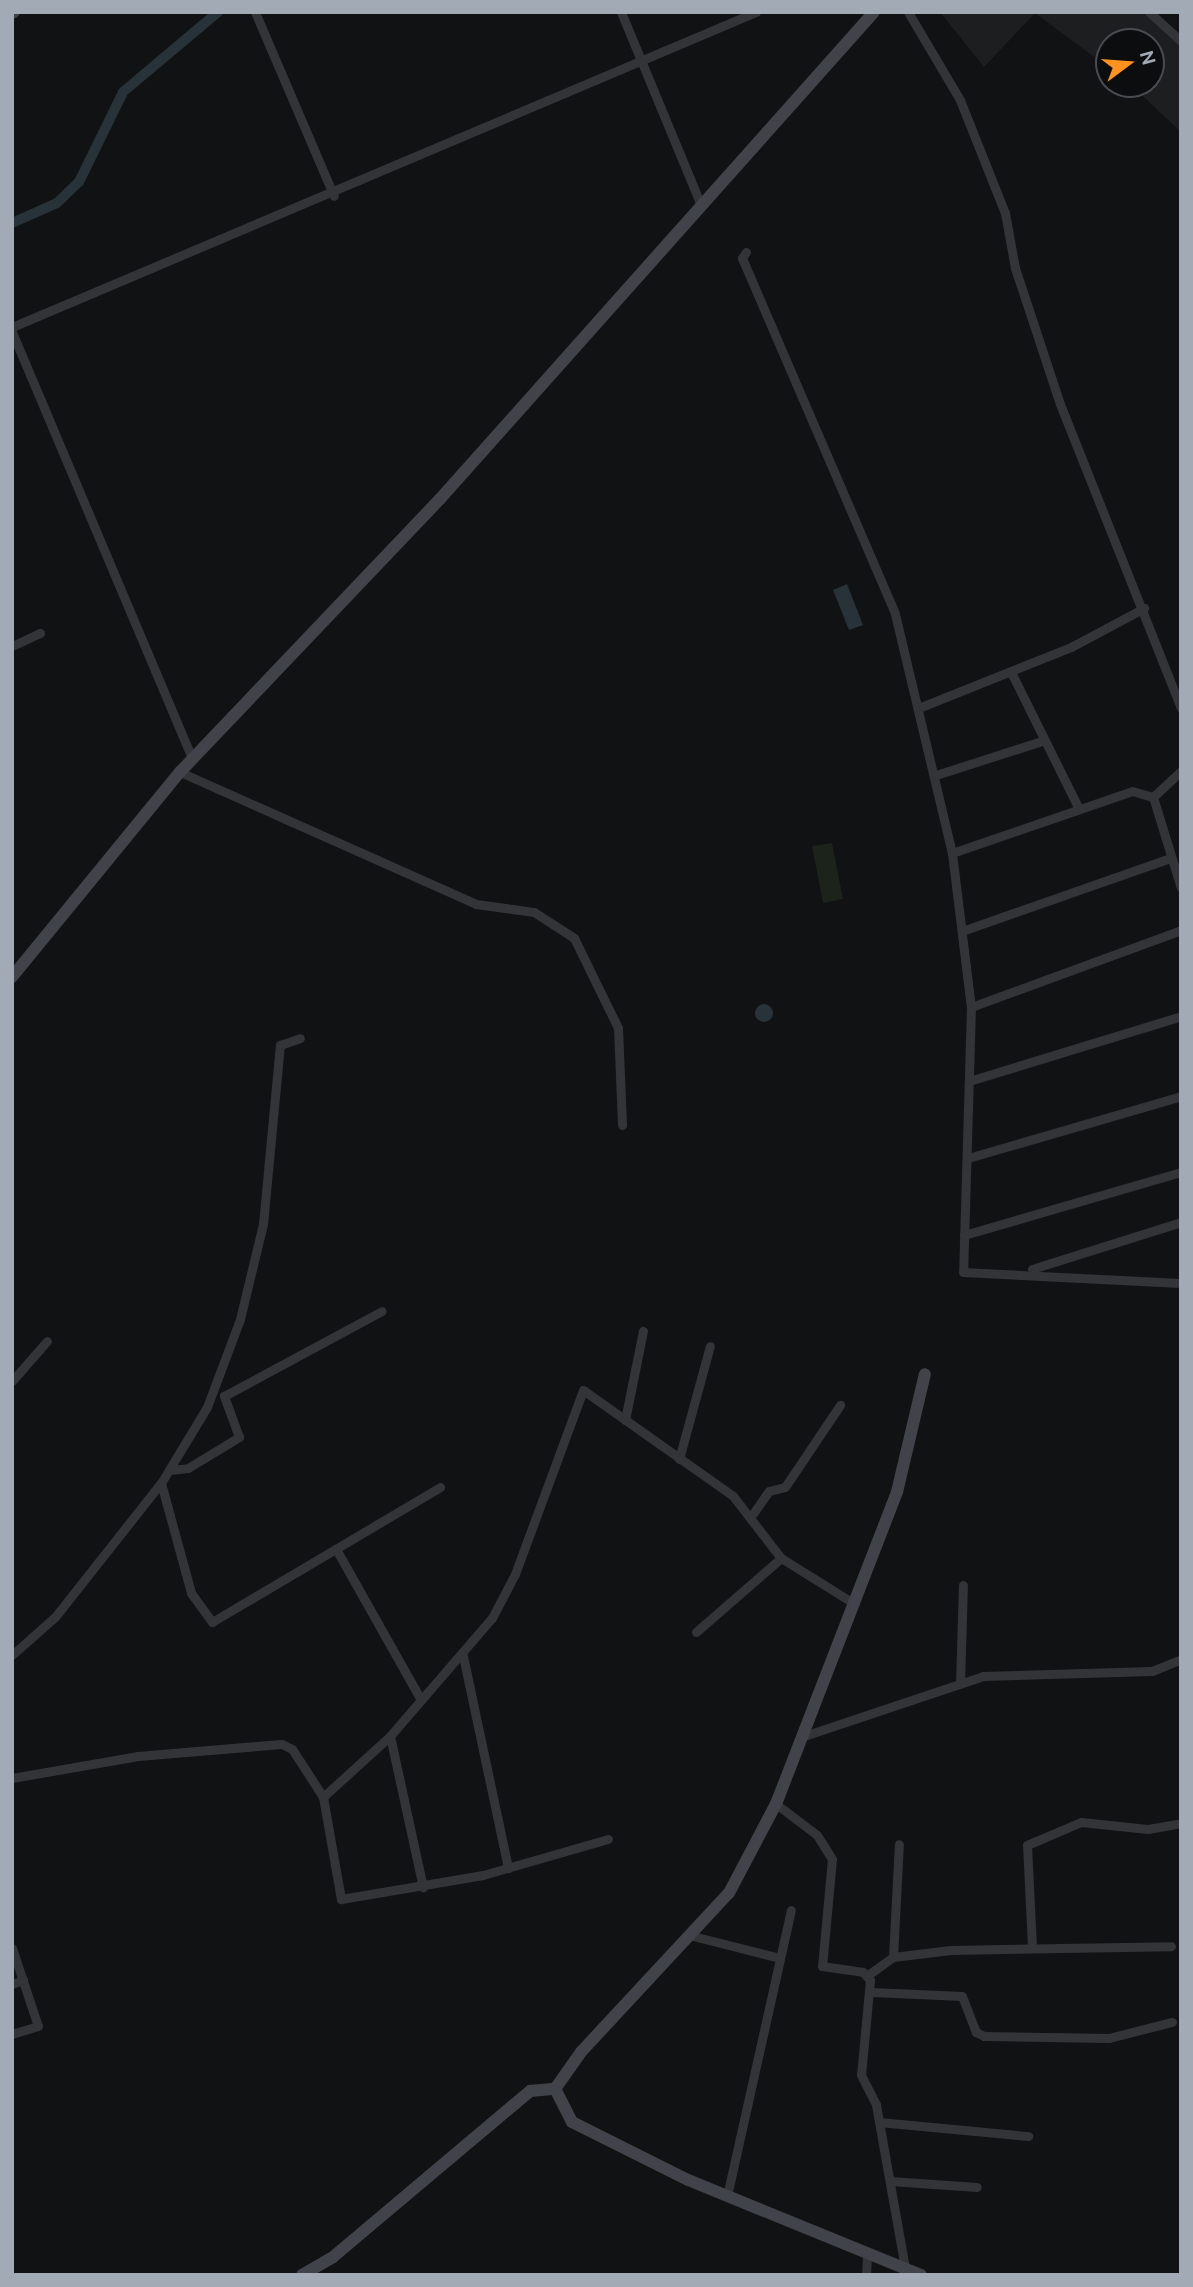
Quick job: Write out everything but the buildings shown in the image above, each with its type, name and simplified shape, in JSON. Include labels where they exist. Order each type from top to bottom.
[{"type":"street","points":[[255,12],[334,196]]},
{"type":"street","points":[[621,12],[701,205]]},
{"type":"street","points":[[192,759],[12,330],[334,196],[756,12]]},
{"type":"street","points":[[12,977],[180,772],[440,499],[874,12]]},
{"type":"street","points":[[908,12],[960,100],[1005,213],[1015,268],[1060,404],[1144,608],[1181,708]]},
{"type":"street","points":[[1149,12],[1181,41]]},
{"type":"street","points":[[746,251],[742,258],[895,614],[921,707],[936,775],[952,853],[971,1007],[963,1272],[1027,1271],[1181,1283]]},
{"type":"street","points":[[921,707],[1011,672],[1144,608]]},
{"type":"street","points":[[12,646],[40,633]]},
{"type":"street","points":[[1011,672],[1079,809]]},
{"type":"street","points":[[936,775],[1045,740]]},
{"type":"street","points":[[1153,797],[1181,771]]},
{"type":"street","points":[[180,772],[476,904],[534,912],[574,938],[618,1028],[622,1125]]},
{"type":"street","points":[[952,853],[1132,791],[1153,797]]},
{"type":"street","points":[[1153,797],[1181,888]]},
{"type":"street","points":[[962,931],[1170,858]]},
{"type":"street","points":[[971,1007],[1181,930]]},
{"type":"street","points":[[969,1081],[1181,1016]]},
{"type":"street","points":[[12,1656],[55,1617],[161,1483],[207,1407],[240,1319],[263,1224],[280,1045],[300,1038]]},
{"type":"street","points":[[968,1158],[1181,1096]]},
{"type":"street","points":[[964,1235],[1181,1172]]},
{"type":"street","points":[[1027,1271],[1181,1222]]},
{"type":"street","points":[[170,1470],[188,1468],[239,1437],[224,1396],[383,1311]]},
{"type":"street","points":[[625,1420],[643,1331]]},
{"type":"street","points":[[12,1381],[47,1341]]},
{"type":"street","points":[[678,1459],[710,1346]]},
{"type":"street","points":[[555,2089],[581,2052],[693,1936],[729,1893],[776,1804],[807,1735],[897,1492],[925,1374]]},
{"type":"street","points":[[323,1797],[390,1736],[420,1698],[463,1656],[514,1574],[580,1392],[588,1390],[752,1515],[781,1558],[855,1604]]},
{"type":"street","points":[[752,1515],[769,1491],[785,1486],[840,1405]]},
{"type":"street","points":[[161,1483],[180,1560],[206,1621],[219,1620],[440,1487]]},
{"type":"street","points":[[336,1549],[420,1698]]},
{"type":"street","points":[[696,1632],[781,1558]]},
{"type":"street","points":[[960,1684],[963,1585]]},
{"type":"street","points":[[463,1656],[508,1868]]},
{"type":"street","points":[[807,1735],[960,1684],[1054,1670],[1152,1671],[1181,1659]]},
{"type":"street","points":[[390,1736],[423,1886]]},
{"type":"street","points":[[12,1778],[138,1756],[282,1744],[292,1749],[323,1797],[341,1899],[423,1886],[508,1868],[608,1839]]},
{"type":"street","points":[[776,1804],[817,1835],[832,1859],[822,1966],[869,1975],[893,1957],[1032,1947],[1171,1946]]},
{"type":"street","points":[[1032,1947],[1027,1845],[1081,1822],[1147,1829],[1181,1823]]},
{"type":"street","points":[[893,1957],[899,1844]]},
{"type":"street","points":[[727,2196],[791,1909]]},
{"type":"street","points":[[693,1936],[779,1958]]},
{"type":"street","points":[[12,1948],[38,2029],[12,2034]]},
{"type":"street","points":[[869,1975],[872,1992],[861,2076],[879,2122],[905,2268]]},
{"type":"street","points":[[12,1984],[23,1980]]},
{"type":"street","points":[[872,1992],[962,1996],[975,2032],[984,2036],[1109,2038],[1172,2022]]},
{"type":"street","points":[[555,2089],[572,2122],[727,2196],[921,2275]]},
{"type":"street","points":[[302,2275],[333,2257],[530,2091],[555,2089]]},
{"type":"street","points":[[879,2122],[1028,2136]]},
{"type":"street","points":[[890,2181],[976,2188]]},
{"type":"street","points":[[866,2275],[867,2253]]},
{"type":"shaded area","points":[[940,12],[1149,12],[1181,37],[1181,132],[1145,98],[1165,98],[1165,28],[1095,28],[1095,58],[1035,13],[984,67]]},
{"type":"shaded area","points":[[847,584],[863,625],[849,630],[833,590]]},
{"type":"shaded area","points":[[832,843],[843,899],[823,903],[812,846]]},
{"type":"shaded area","points":[[764,1004],[770,1007],[773,1013],[770,1019],[764,1022],[758,1019],[755,1013],[758,1007]]},
{"type":"waterway","points":[[12,223],[57,203],[79,182],[123,92],[218,12]]}]
